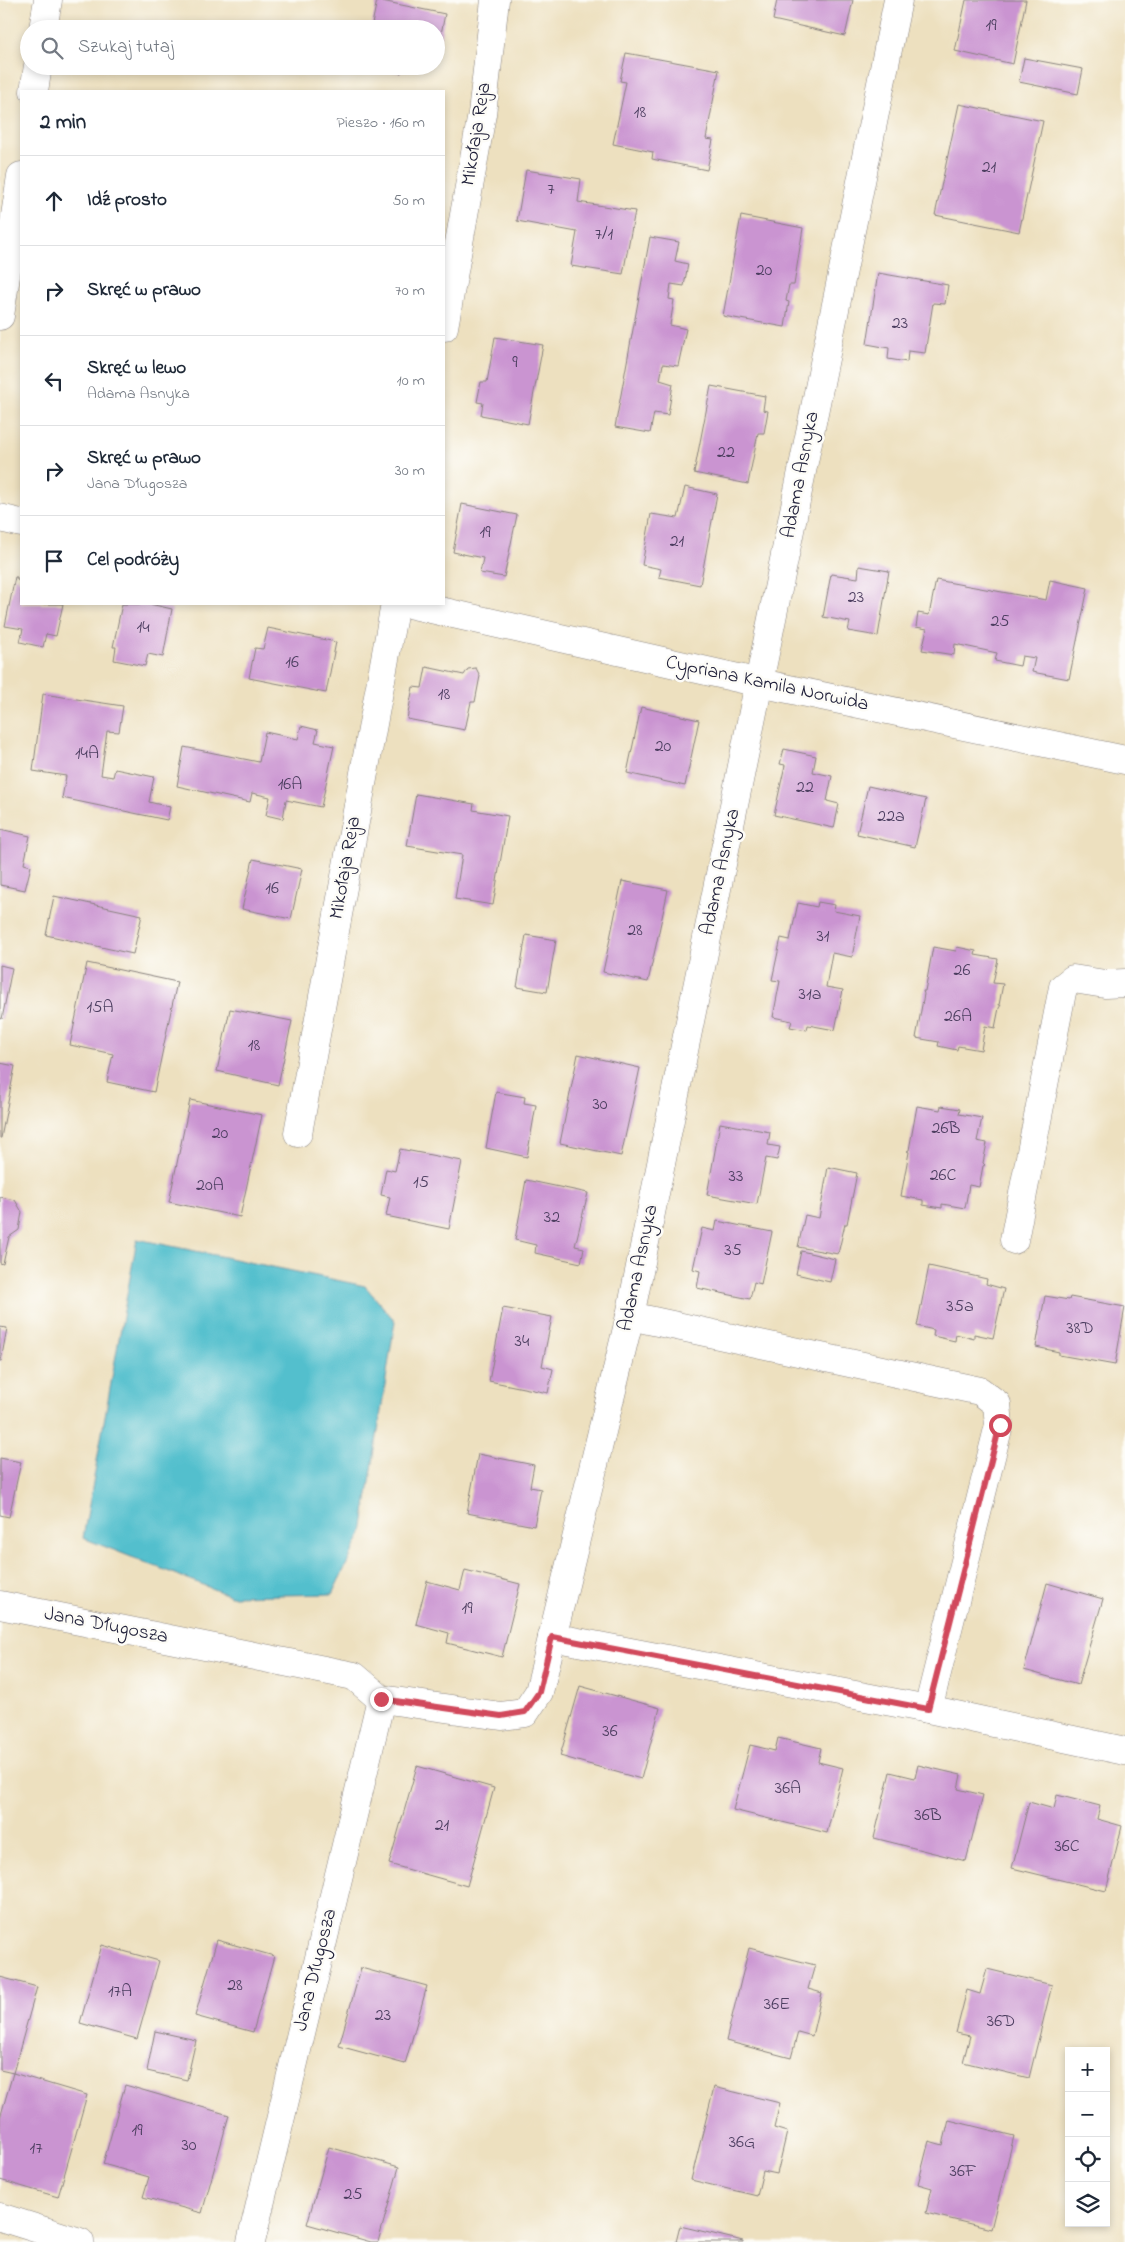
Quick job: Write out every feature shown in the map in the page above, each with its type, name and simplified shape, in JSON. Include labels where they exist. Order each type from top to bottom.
[{"type":"street","name":"Mikołaja Reja","points":[[445,321],[482,114],[495,0]]},
{"type":"street","name":"Adama Asnyka","points":[[381,1699],[501,1716],[525,1712],[539,1692],[630,1316],[898,0]]},
{"type":"street","points":[[44,1],[44,20]]},
{"type":"street","points":[[34,90],[37,75]]},
{"type":"street","points":[[0,316],[20,183]]},
{"type":"street","points":[[0,518],[20,523]]},
{"type":"street","name":"Mikołaja Reja","points":[[298,1133],[395,605]]},
{"type":"street","name":"Cypriana Kamila Norwida","points":[[413,605],[760,683],[1125,760]]},
{"type":"street","points":[[1014,1240],[1062,987],[1073,980],[1105,984],[1125,983]]},
{"type":"street","points":[[630,1316],[980,1391],[997,1404],[1000,1425],[928,1709]]},
{"type":"street","name":"Jana Długosza","points":[[0,1605],[354,1676],[381,1699],[251,2242]]},
{"type":"street","points":[[552,1637],[928,1709],[1125,1751]]},
{"type":"street","points":[[0,2216],[80,2242]]},
{"type":"water","points":[[137,1239],[365,1286],[395,1321],[362,1533],[332,1594],[231,1596],[83,1538]]},
{"type":"building","points":[[377,0],[445,14],[444,20],[373,20]]},
{"type":"building","points":[[777,0],[853,0],[845,36],[773,20]]},
{"type":"building","points":[[966,0],[1026,0],[1013,64],[955,51]]},
{"type":"building","points":[[626,53],[719,70],[706,139],[713,140],[707,170],[652,159],[653,152],[613,144],[626,82],[620,81]]},
{"type":"building","points":[[1024,58],[1083,69],[1078,94],[1019,82]]},
{"type":"building","points":[[959,104],[1043,121],[1019,232],[935,215]]},
{"type":"building","points":[[526,170],[581,179],[578,202],[635,211],[623,274],[571,266],[577,232],[517,221]]},
{"type":"building","points":[[741,216],[803,228],[794,285],[789,285],[786,301],[789,302],[785,327],[723,316]]},
{"type":"building","points":[[650,237],[679,242],[675,261],[688,264],[684,286],[671,284],[669,299],[674,300],[670,325],[686,329],[678,366],[663,364],[660,380],[673,384],[668,415],[654,413],[650,433],[615,427]]},
{"type":"building","points":[[878,273],[948,285],[945,304],[933,303],[925,353],[908,351],[907,362],[888,359],[889,348],[867,344]]},
{"type":"building","points":[[495,337],[543,345],[528,424],[481,415],[483,403],[477,402],[481,382],[487,382]]},
{"type":"building","points":[[711,386],[765,396],[763,410],[768,411],[764,433],[758,433],[748,484],[694,473]]},
{"type":"building","points":[[685,487],[717,494],[700,585],[659,577],[661,569],[642,565],[651,514],[678,518]]},
{"type":"building","points":[[462,504],[517,515],[504,577],[480,573],[483,558],[453,552]]},
{"type":"building","points":[[859,566],[889,571],[878,636],[848,631],[850,622],[823,617],[831,574],[858,578]]},
{"type":"building","points":[[15,577],[20,581],[20,605],[63,605],[56,636],[46,634],[43,647],[20,642],[23,629],[5,626]]},
{"type":"building","points":[[936,580],[1046,600],[1050,580],[1088,588],[1069,679],[1032,672],[1035,658],[1022,656],[1020,666],[995,661],[997,653],[955,644],[954,655],[922,650],[927,629],[916,627],[918,613],[929,615]]},
{"type":"building","points":[[122,605],[154,605],[172,609],[163,657],[148,654],[145,666],[114,660],[116,647],[113,647]]},
{"type":"building","points":[[268,628],[336,642],[326,693],[249,678],[255,648],[263,649]]},
{"type":"building","points":[[426,667],[464,675],[468,669],[476,668],[480,676],[475,702],[471,702],[465,730],[407,719],[413,687],[422,688]]},
{"type":"building","points":[[43,694],[123,706],[119,732],[107,731],[101,775],[113,777],[115,769],[154,777],[149,802],[170,807],[167,820],[62,798],[66,776],[33,771]]},
{"type":"building","points":[[641,707],[699,720],[685,786],[627,773]]},
{"type":"building","points":[[301,726],[318,730],[315,742],[334,746],[321,807],[286,800],[283,819],[266,815],[270,797],[252,793],[250,802],[177,786],[184,747],[259,762],[265,732],[298,739]]},
{"type":"building","points":[[784,749],[816,756],[813,772],[832,776],[827,801],[839,804],[834,828],[774,815],[785,765],[780,764]]},
{"type":"building","points":[[868,786],[926,799],[915,847],[857,834]]},
{"type":"building","points":[[416,794],[474,804],[473,810],[508,816],[493,905],[455,899],[462,855],[407,846]]},
{"type":"building","points":[[0,829],[30,836],[24,864],[31,866],[25,890],[0,885]]},
{"type":"building","points":[[253,859],[302,869],[291,919],[242,909]]},
{"type":"building","points":[[622,881],[668,890],[648,982],[603,972]]},
{"type":"building","points":[[54,896],[142,915],[133,954],[46,935]]},
{"type":"building","points":[[818,902],[835,905],[834,911],[860,916],[852,957],[832,953],[826,987],[843,990],[835,1030],[808,1025],[807,1030],[790,1027],[792,1021],[773,1017],[780,981],[772,980],[781,938],[790,940],[798,903],[817,907]]},
{"type":"building","points":[[526,935],[556,940],[547,992],[517,987]]},
{"type":"building","points":[[933,947],[956,951],[957,947],[976,951],[975,955],[998,959],[993,983],[1003,984],[999,1005],[1001,1005],[995,1028],[985,1026],[981,1050],[958,1046],[957,1050],[938,1046],[939,1042],[916,1038],[923,991],[925,991]]},
{"type":"building","points":[[87,963],[177,982],[154,1092],[107,1082],[113,1054],[70,1045]]},
{"type":"building","points":[[0,965],[12,968],[2,1019],[0,1018]]},
{"type":"building","points":[[230,1009],[292,1021],[278,1085],[217,1071]]},
{"type":"building","points":[[578,1054],[640,1068],[621,1156],[560,1143]]},
{"type":"building","points":[[0,1063],[15,1066],[1,1138],[0,1138]]},
{"type":"building","points":[[496,1092],[525,1097],[524,1103],[536,1105],[527,1157],[486,1148]]},
{"type":"building","points":[[190,1100],[262,1115],[240,1217],[169,1202]]},
{"type":"building","points":[[917,1106],[940,1110],[941,1106],[960,1109],[959,1114],[982,1118],[977,1141],[987,1143],[983,1163],[985,1165],[983,1166],[979,1187],[969,1185],[965,1208],[942,1204],[942,1208],[923,1205],[923,1200],[901,1196],[909,1152],[907,1151],[909,1150]]},
{"type":"building","points":[[720,1123],[770,1132],[768,1145],[780,1147],[777,1160],[766,1158],[757,1204],[707,1195]]},
{"type":"building","points":[[400,1149],[462,1161],[449,1229],[386,1216],[390,1197],[381,1195],[386,1169],[395,1171]]},
{"type":"building","points":[[828,1167],[857,1173],[847,1224],[845,1224],[838,1254],[798,1247],[805,1215],[819,1218]]},
{"type":"building","points":[[526,1180],[588,1193],[575,1246],[584,1248],[581,1263],[535,1253],[536,1245],[515,1240]]},
{"type":"building","points":[[0,1197],[15,1200],[22,1212],[19,1230],[9,1237],[3,1264],[0,1263]]},
{"type":"building","points":[[717,1221],[772,1232],[761,1284],[754,1282],[750,1299],[697,1288],[700,1271],[693,1269],[702,1228],[715,1231]]},
{"type":"building","points":[[801,1251],[835,1259],[830,1282],[796,1274]]},
{"type":"building","points":[[929,1266],[987,1279],[986,1284],[1004,1289],[993,1338],[974,1334],[974,1339],[956,1334],[955,1341],[933,1336],[934,1330],[917,1326]]},
{"type":"building","points":[[1045,1296],[1069,1300],[1070,1297],[1125,1307],[1115,1365],[1059,1355],[1059,1352],[1036,1347]]},
{"type":"building","points":[[503,1308],[552,1317],[542,1366],[553,1369],[548,1393],[489,1381]]},
{"type":"building","points":[[0,1327],[7,1328],[1,1361],[0,1361]]},
{"type":"building","points":[[478,1454],[534,1465],[530,1487],[541,1489],[534,1526],[467,1513]]},
{"type":"building","points":[[0,1458],[21,1462],[9,1517],[0,1515]]},
{"type":"building","points":[[465,1570],[520,1584],[502,1657],[447,1643],[449,1633],[416,1624],[427,1581],[460,1590]]},
{"type":"building","points":[[1047,1583],[1103,1599],[1078,1685],[1024,1670]]},
{"type":"building","points":[[580,1686],[660,1708],[641,1779],[560,1756]]},
{"type":"building","points":[[778,1738],[821,1748],[818,1762],[843,1768],[827,1833],[733,1810],[750,1745],[775,1751]]},
{"type":"building","points":[[918,1765],[961,1775],[958,1789],[983,1795],[966,1861],[874,1838],[890,1772],[915,1778]]},
{"type":"building","points":[[417,1766],[494,1788],[467,1886],[389,1864]]},
{"type":"building","points":[[1057,1795],[1100,1806],[1097,1819],[1122,1826],[1106,1891],[1012,1868],[1029,1802],[1054,1809]]},
{"type":"building","points":[[217,1940],[274,1956],[253,2032],[195,2016]]},
{"type":"building","points":[[102,1945],[159,1961],[137,2039],[80,2023]]},
{"type":"building","points":[[749,1948],[815,1965],[808,1989],[822,1993],[812,2036],[798,2032],[791,2058],[726,2041]]},
{"type":"building","points":[[361,1968],[427,1986],[405,2064],[339,2046]]},
{"type":"building","points":[[987,1969],[1052,1985],[1029,2078],[963,2062],[970,2036],[956,2033],[967,1990],[980,1994]]},
{"type":"building","points":[[0,1977],[37,1987],[13,2073],[0,2070]]},
{"type":"building","points":[[155,2031],[196,2040],[187,2080],[147,2071]]},
{"type":"building","points":[[13,2073],[87,2095],[58,2197],[0,2180],[0,2118]]},
{"type":"building","points":[[125,2085],[229,2115],[202,2213],[143,2197],[149,2177],[103,2164]]},
{"type":"building","points":[[714,2087],[780,2103],[774,2128],[787,2132],[777,2174],[763,2171],[757,2196],[691,2180]]},
{"type":"building","points":[[949,2120],[1014,2136],[991,2229],[926,2213],[932,2188],[918,2184],[929,2141],[943,2145]]},
{"type":"building","points":[[329,2147],[399,2167],[378,2242],[371,2242],[307,2224]]},
{"type":"building","points":[[680,2226],[743,2241],[743,2242],[676,2242]]},
{"type":"route","points":[[381,1699],[501,1716],[525,1712],[539,1692],[552,1637],[928,1709],[1000,1425]]}]
